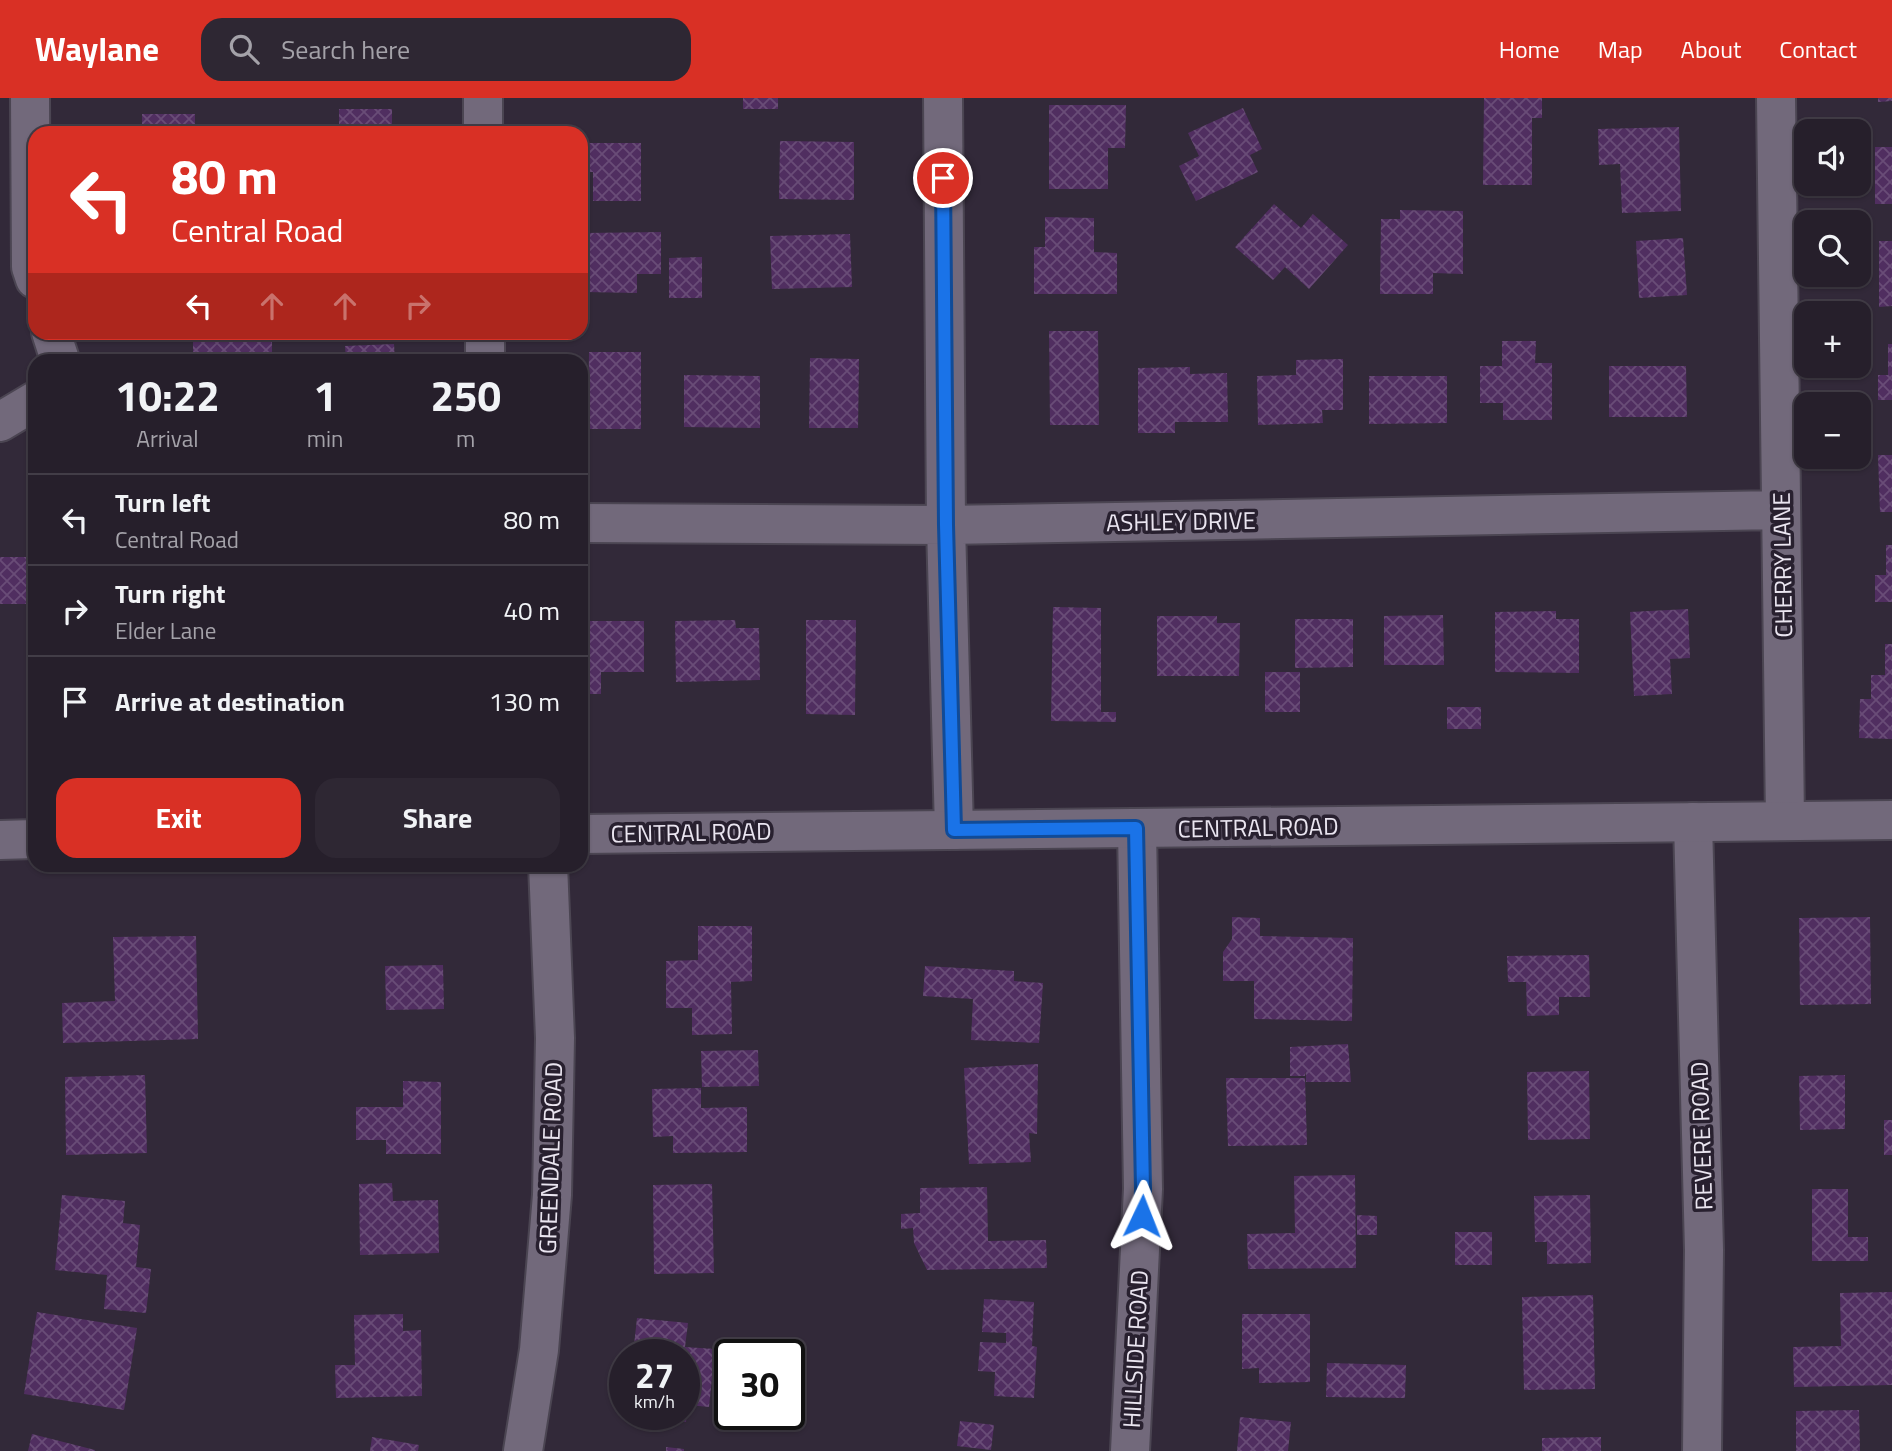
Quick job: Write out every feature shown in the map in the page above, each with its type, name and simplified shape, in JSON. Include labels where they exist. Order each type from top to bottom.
[{"type":"street","points":[[30,98],[30,126]]},
{"type":"street","points":[[483,98],[483,126]]},
{"type":"street","points":[[943,98],[946,525],[954,830]]},
{"type":"street","name":"CHERRY LANE","points":[[1776,98],[1785,821]]},
{"type":"street","points":[[0,422],[28,405]]},
{"type":"street","name":"ASHLEY DRIVE","points":[[588,523],[946,525],[1781,510]]},
{"type":"street","name":"CENTRAL ROAD","points":[[588,834],[1892,820]]},
{"type":"street","name":"REVERE ROAD","points":[[1693,822],[1704,1250],[1702,1451]]},
{"type":"street","name":"HILLSIDE ROAD","points":[[1130,1451],[1143,1189],[1136,828]]},
{"type":"street","points":[[0,840],[28,839]]},
{"type":"street","name":"GREENDALE ROAD","points":[[523,1451],[539,1350],[552,1195],[555,1038],[548,872]]},
{"type":"building","points":[[743,98],[778,98],[778,109],[743,109]]},
{"type":"building","points":[[1484,98],[1542,98],[1542,118],[1532,118],[1532,185],[1483,185]]},
{"type":"building","points":[[1878,98],[1892,98],[1892,101],[1878,102]]},
{"type":"building","points":[[1049,105],[1126,105],[1125,148],[1108,148],[1108,189],[1049,189]]},
{"type":"building","points":[[1243,108],[1262,149],[1250,155],[1258,172],[1196,201],[1179,166],[1199,156],[1188,133]]},
{"type":"building","points":[[339,109],[392,109],[392,126],[339,126]]},
{"type":"building","points":[[142,114],[195,114],[195,126],[142,126]]},
{"type":"building","points":[[1679,127],[1681,211],[1622,213],[1620,164],[1599,165],[1598,129]]},
{"type":"building","points":[[780,141],[854,142],[854,200],[779,199]]},
{"type":"building","points":[[588,143],[641,143],[641,201],[593,201],[593,172],[588,172]]},
{"type":"building","points":[[1875,147],[1892,147],[1892,204],[1875,204]]},
{"type":"building","points":[[1274,204],[1301,228],[1313,214],[1348,245],[1309,289],[1285,267],[1273,280],[1235,247]]},
{"type":"building","points":[[1400,210],[1463,211],[1463,274],[1433,273],[1433,294],[1380,294],[1381,219],[1400,219]]},
{"type":"building","points":[[1045,217],[1094,218],[1094,252],[1117,253],[1117,294],[1034,294],[1034,247],[1045,247]]},
{"type":"building","points":[[661,232],[661,274],[637,274],[637,293],[588,292],[588,233]]},
{"type":"building","points":[[850,234],[852,287],[772,289],[770,236]]},
{"type":"building","points":[[1683,238],[1687,295],[1639,298],[1636,241]]},
{"type":"building","points":[[1879,241],[1892,241],[1892,306],[1879,307]]},
{"type":"building","points":[[702,257],[702,298],[669,298],[669,258]]},
{"type":"building","points":[[1049,331],[1098,331],[1099,425],[1050,425]]},
{"type":"building","points":[[193,340],[272,340],[272,354],[193,354]]},
{"type":"building","points":[[1502,341],[1536,341],[1535,363],[1552,363],[1552,420],[1503,420],[1503,403],[1480,403],[1480,366],[1502,366]]},
{"type":"building","points":[[394,344],[395,354],[346,354],[345,346]]},
{"type":"building","points":[[1888,344],[1892,344],[1892,400],[1878,400],[1878,375],[1888,375]]},
{"type":"building","points":[[589,352],[641,352],[641,429],[588,429]]},
{"type":"building","points":[[810,358],[859,359],[858,428],[809,428]]},
{"type":"building","points":[[1343,359],[1343,410],[1322,410],[1323,423],[1258,425],[1257,376],[1296,375],[1296,360]]},
{"type":"building","points":[[1609,366],[1686,366],[1687,417],[1609,417]]},
{"type":"building","points":[[1190,367],[1190,374],[1227,373],[1228,422],[1175,422],[1175,433],[1138,433],[1138,368]]},
{"type":"building","points":[[684,375],[760,376],[760,428],[684,427]]},
{"type":"building","points":[[1369,376],[1447,376],[1447,423],[1369,424]]},
{"type":"building","points":[[1878,455],[1892,455],[1892,512],[1880,512]]},
{"type":"building","points":[[1886,545],[1892,545],[1892,602],[1875,602],[1875,575],[1886,575]]},
{"type":"building","points":[[0,557],[28,557],[28,604],[0,604]]},
{"type":"building","points":[[1053,607],[1101,608],[1101,712],[1116,712],[1116,722],[1051,721]]},
{"type":"building","points":[[1688,609],[1690,658],[1670,659],[1672,694],[1634,696],[1630,612]]},
{"type":"building","points":[[1556,611],[1556,619],[1579,619],[1579,673],[1495,672],[1495,612]]},
{"type":"building","points":[[1443,615],[1444,665],[1384,665],[1384,616]]},
{"type":"building","points":[[1157,616],[1217,616],[1217,623],[1240,623],[1239,676],[1157,676]]},
{"type":"building","points":[[1295,619],[1353,619],[1353,667],[1295,668]]},
{"type":"building","points":[[735,620],[736,628],[759,628],[760,680],[676,682],[675,621]]},
{"type":"building","points":[[806,620],[856,620],[855,715],[806,714]]},
{"type":"building","points":[[588,621],[644,621],[644,672],[601,672],[601,694],[588,694]]},
{"type":"building","points":[[1885,644],[1892,644],[1892,739],[1859,738],[1860,699],[1871,699],[1871,675],[1885,675]]},
{"type":"building","points":[[1265,672],[1300,672],[1300,712],[1265,712]]},
{"type":"building","points":[[1447,707],[1481,707],[1481,729],[1447,729]]},
{"type":"building","points":[[1232,917],[1260,918],[1260,936],[1353,938],[1352,1021],[1254,1019],[1254,981],[1223,981],[1223,952],[1232,939]]},
{"type":"building","points":[[1870,917],[1871,1004],[1800,1005],[1799,918]]},
{"type":"building","points":[[698,926],[752,926],[752,981],[731,982],[732,1034],[692,1035],[692,1008],[666,1008],[666,961],[698,960]]},
{"type":"building","points":[[196,936],[198,1039],[63,1043],[62,1003],[115,1001],[113,937]]},
{"type":"building","points":[[1589,955],[1590,997],[1559,997],[1559,1015],[1527,1016],[1526,982],[1508,982],[1507,956]]},
{"type":"building","points":[[443,965],[444,1009],[386,1010],[385,966]]},
{"type":"building","points":[[925,966],[1014,971],[1014,981],[1043,983],[1039,1043],[971,1040],[973,999],[923,996]]},
{"type":"building","points":[[1348,1044],[1351,1082],[1306,1082],[1306,1071],[1305,1076],[1290,1076],[1290,1047]]},
{"type":"building","points":[[758,1050],[759,1086],[702,1087],[701,1051]]},
{"type":"building","points":[[1038,1064],[1037,1134],[1029,1133],[1031,1162],[969,1164],[964,1068]]},
{"type":"building","points":[[1589,1071],[1590,1139],[1528,1140],[1527,1072]]},
{"type":"building","points":[[145,1075],[147,1153],[66,1155],[65,1077]]},
{"type":"building","points":[[1845,1075],[1845,1129],[1800,1130],[1799,1076]]},
{"type":"building","points":[[1226,1078],[1305,1078],[1307,1145],[1228,1146]]},
{"type":"building","points":[[403,1081],[441,1082],[441,1154],[386,1154],[386,1140],[356,1140],[356,1107],[403,1107]]},
{"type":"building","points":[[701,1088],[701,1108],[747,1107],[747,1152],[673,1153],[673,1136],[653,1137],[652,1089]]},
{"type":"building","points":[[1884,1120],[1892,1120],[1892,1155],[1884,1155]]},
{"type":"building","points":[[1355,1175],[1356,1268],[1248,1269],[1247,1234],[1295,1233],[1294,1176]]},
{"type":"building","points":[[392,1183],[393,1201],[438,1200],[439,1253],[360,1255],[359,1184]]},
{"type":"building","points":[[712,1184],[714,1273],[654,1274],[653,1185]]},
{"type":"building","points":[[987,1187],[988,1241],[1046,1240],[1047,1268],[927,1270],[914,1243],[913,1228],[901,1229],[901,1214],[920,1213],[920,1188]]},
{"type":"building","points":[[1812,1189],[1848,1189],[1848,1237],[1868,1237],[1868,1261],[1812,1261]]},
{"type":"building","points":[[62,1195],[125,1201],[123,1223],[140,1225],[136,1267],[151,1269],[146,1313],[104,1309],[107,1275],[55,1270]]},
{"type":"building","points":[[1590,1195],[1591,1263],[1547,1264],[1547,1242],[1535,1242],[1534,1196]]},
{"type":"building","points":[[1357,1215],[1377,1216],[1377,1235],[1357,1235]]},
{"type":"building","points":[[1455,1232],[1492,1232],[1492,1265],[1455,1265]]},
{"type":"building","points":[[1892,1292],[1892,1385],[1794,1387],[1793,1347],[1841,1346],[1840,1293]]},
{"type":"building","points":[[1593,1295],[1595,1389],[1524,1390],[1522,1297]]},
{"type":"building","points":[[984,1299],[1034,1302],[1032,1346],[1037,1347],[1034,1398],[994,1396],[995,1372],[978,1371],[980,1342],[1006,1343],[1006,1333],[982,1332]]},
{"type":"building","points":[[37,1312],[137,1328],[124,1410],[24,1394]]},
{"type":"building","points":[[403,1314],[403,1331],[421,1330],[422,1396],[336,1398],[335,1365],[355,1365],[354,1315]]},
{"type":"building","points":[[1242,1314],[1310,1314],[1310,1382],[1259,1383],[1259,1368],[1242,1369]]},
{"type":"building","points":[[637,1318],[688,1323],[686,1339],[635,1339]]},
{"type":"building","points":[[700,1348],[714,1349],[709,1407],[700,1406]]},
{"type":"building","points":[[1327,1363],[1406,1365],[1405,1398],[1326,1397]]},
{"type":"building","points":[[1859,1410],[1860,1451],[1796,1451],[1796,1411]]},
{"type":"building","points":[[1240,1417],[1291,1422],[1288,1451],[1237,1451]]},
{"type":"building","points":[[960,1421],[994,1425],[991,1450],[957,1446]]},
{"type":"building","points":[[32,1434],[95,1450],[95,1451],[28,1451]]},
{"type":"building","points":[[372,1437],[419,1445],[418,1451],[370,1451]]},
{"type":"building","points":[[1601,1437],[1601,1451],[1542,1451],[1542,1438]]},
{"type":"building","points":[[666,1447],[684,1449],[684,1451],[666,1451]]},
{"type":"route","points":[[943,178],[946,525],[954,830],[1136,828],[1142,1216]]}]
